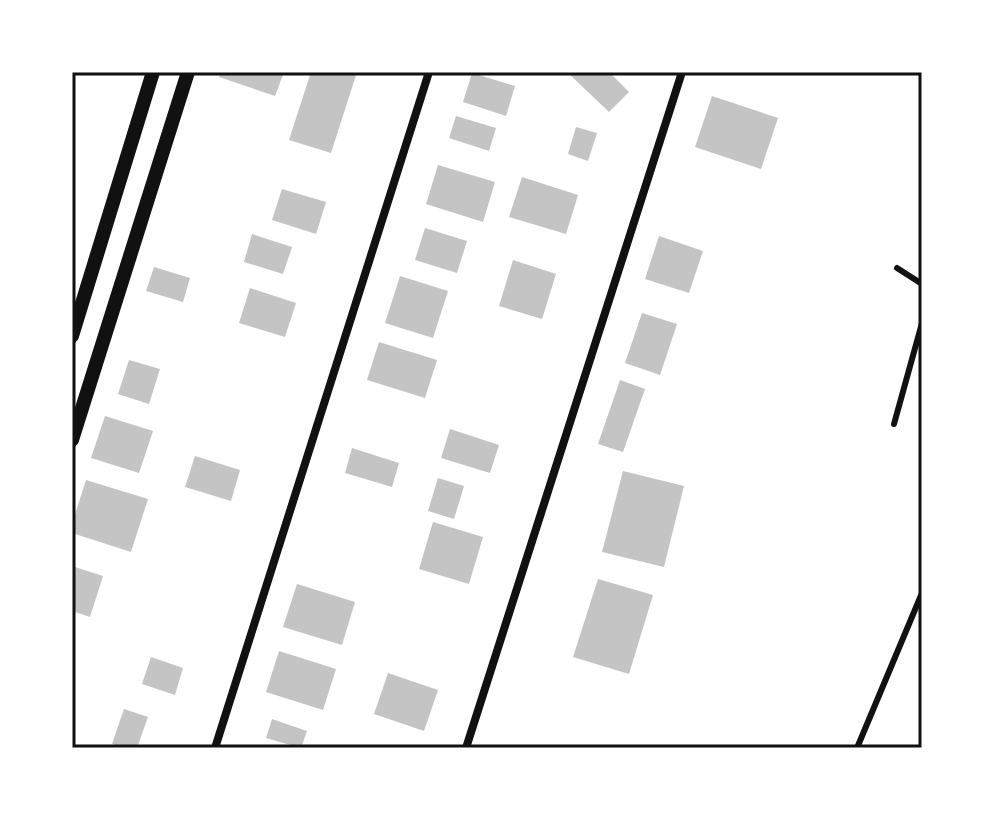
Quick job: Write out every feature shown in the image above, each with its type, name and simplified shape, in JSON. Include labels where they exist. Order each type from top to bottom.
[{"type":"street","points":[[72,336],[153,72]]},
{"type":"street","points":[[72,440],[188,72]]},
{"type":"street","points":[[215,748],[429,72]]},
{"type":"street","points":[[466,748],[682,72]]},
{"type":"lane","points":[[897,268],[922,284]]},
{"type":"lane","points":[[894,424],[922,323]]},
{"type":"lane","points":[[857,748],[922,593]]},
{"type":"building","points":[[221,72],[284,72],[275,96],[219,77]]},
{"type":"building","points":[[311,72],[357,72],[331,153],[289,140]]},
{"type":"building","points":[[567,72],[609,72],[629,92],[609,112]]},
{"type":"building","points":[[472,73],[515,86],[506,116],[463,102]]},
{"type":"building","points":[[712,96],[778,118],[761,169],[695,147]]},
{"type":"building","points":[[456,116],[496,128],[489,151],[449,138]]},
{"type":"building","points":[[576,127],[597,133],[588,161],[568,154]]},
{"type":"building","points":[[438,165],[495,182],[483,222],[426,204]]},
{"type":"building","points":[[522,177],[578,195],[566,234],[509,217]]},
{"type":"building","points":[[282,189],[326,202],[316,234],[272,220]]},
{"type":"building","points":[[425,228],[467,241],[457,273],[415,260]]},
{"type":"building","points":[[252,234],[292,247],[283,274],[244,262]]},
{"type":"building","points":[[659,236],[703,251],[689,293],[645,279]]},
{"type":"building","points":[[513,260],[556,274],[542,319],[499,306]]},
{"type":"building","points":[[154,267],[190,278],[183,302],[146,291]]},
{"type":"building","points":[[400,276],[448,291],[433,338],[385,323]]},
{"type":"building","points":[[250,288],[296,303],[285,337],[239,323]]},
{"type":"building","points":[[642,313],[677,324],[660,375],[625,363]]},
{"type":"building","points":[[379,342],[437,360],[425,398],[367,380]]},
{"type":"building","points":[[129,360],[160,369],[149,404],[118,394]]},
{"type":"building","points":[[620,380],[645,389],[623,452],[598,444]]},
{"type":"building","points":[[105,416],[153,431],[139,473],[91,458]]},
{"type":"building","points":[[450,429],[499,445],[490,473],[441,458]]},
{"type":"building","points":[[352,448],[399,463],[392,487],[345,473]]},
{"type":"building","points":[[195,456],[240,470],[231,501],[185,487]]},
{"type":"building","points":[[623,471],[684,486],[664,567],[602,552]]},
{"type":"building","points":[[438,478],[464,486],[454,519],[428,511]]},
{"type":"building","points":[[86,480],[148,499],[131,552],[72,533]]},
{"type":"building","points":[[433,522],[483,537],[469,584],[419,569]]},
{"type":"building","points":[[72,566],[103,576],[90,617],[72,611]]},
{"type":"building","points":[[598,579],[653,595],[629,674],[573,657]]},
{"type":"building","points":[[297,584],[355,602],[342,645],[283,627]]},
{"type":"building","points":[[279,651],[336,669],[323,710],[266,692]]},
{"type":"building","points":[[151,657],[183,668],[175,695],[142,684]]},
{"type":"building","points":[[388,673],[438,690],[424,731],[374,714]]},
{"type":"building","points":[[124,709],[148,717],[137,748],[112,744]]},
{"type":"building","points":[[272,719],[307,731],[301,748],[266,738]]}]
